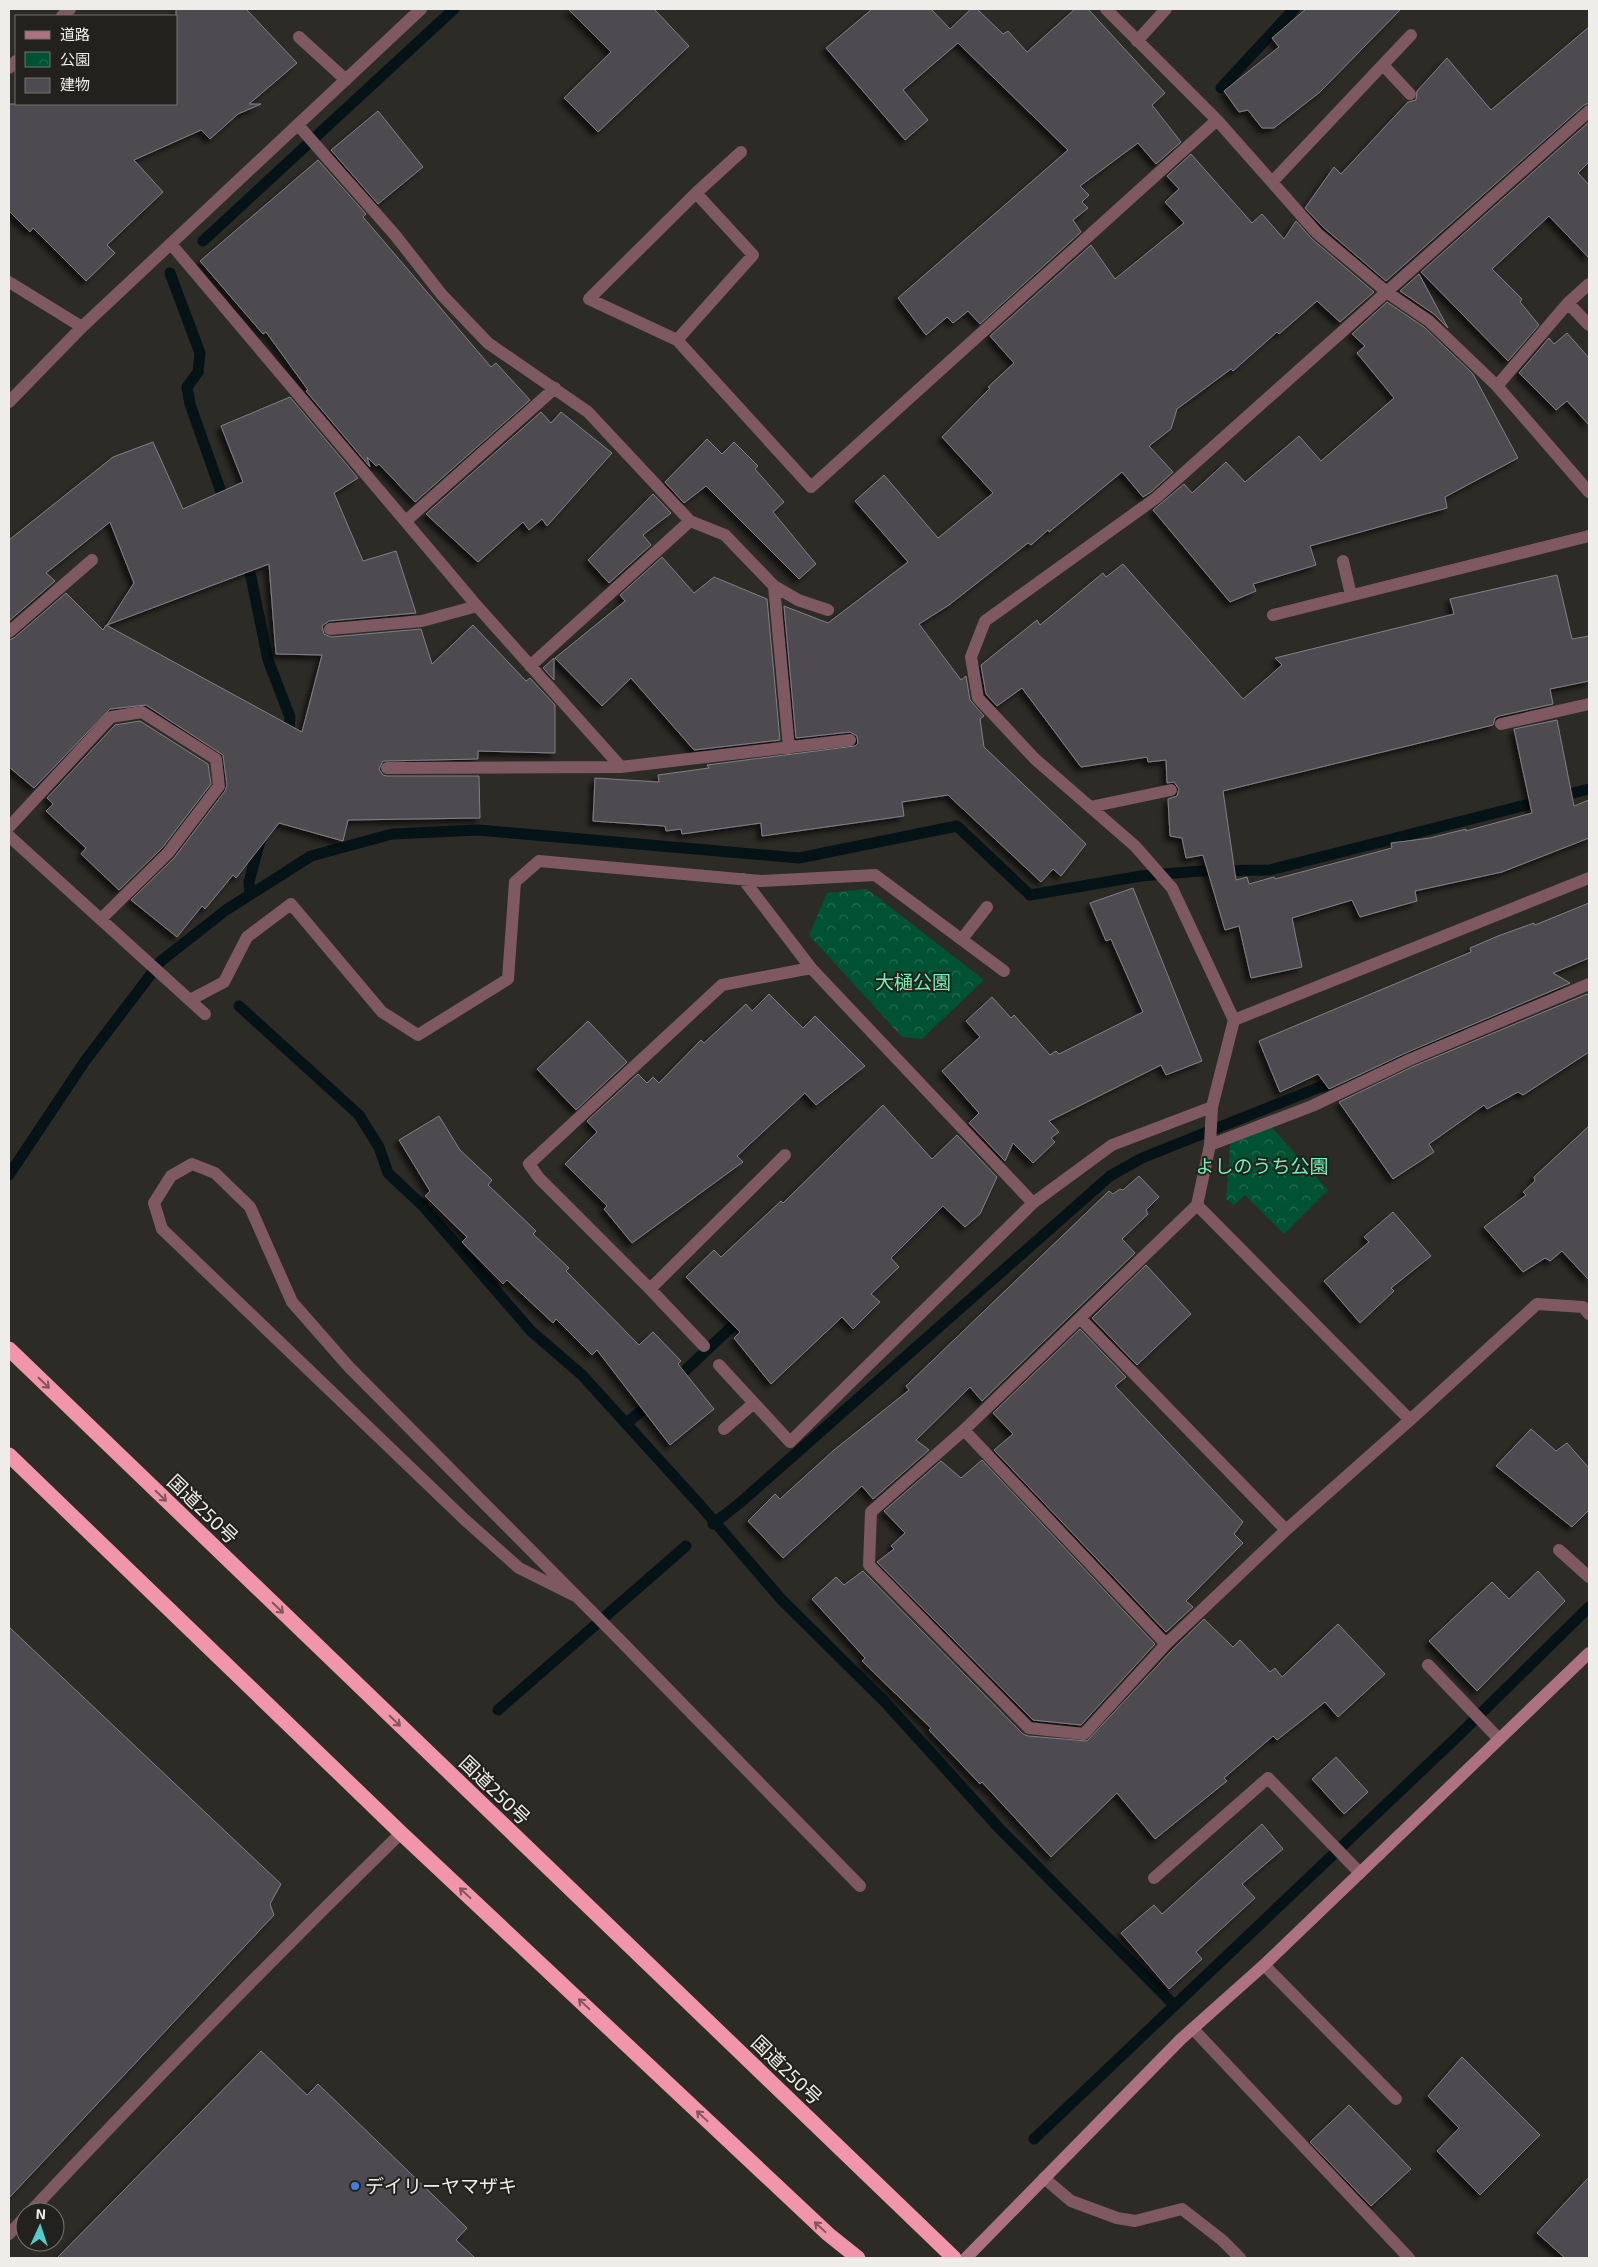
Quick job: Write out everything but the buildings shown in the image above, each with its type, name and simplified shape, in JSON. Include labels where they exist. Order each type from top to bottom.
[{"type":"highway","name":"国道250号","points":[[9,1349],[954,2258]]},
{"type":"highway","points":[[9,1455],[402,1833],[828,2234],[858,2258]]},
{"type":"street","points":[[9,402],[82,327],[422,9]]},
{"type":"street","points":[[1106,9],[1217,120],[1317,233],[1388,293],[1429,321],[1498,386],[1589,492]]},
{"type":"street","points":[[1137,41],[1166,9]]},
{"type":"street","points":[[1273,182],[1412,35]]},
{"type":"street","points":[[299,37],[346,80]]},
{"type":"street","points":[[1383,65],[1410,94]]},
{"type":"street","points":[[1589,111],[1388,293],[1156,498],[985,621],[971,657],[978,698],[1035,759],[1135,846],[1172,888],[1234,1020],[1212,1107],[1210,1140],[1197,1205],[964,1430],[871,1512],[868,1565],[1028,1728],[1084,1734],[1166,1644],[1286,1530],[1537,1304],[1583,1307],[1589,1314]]},
{"type":"street","points":[[741,152],[696,193],[589,299],[677,340],[811,487],[1217,120]]},
{"type":"street","points":[[298,125],[395,235],[442,295],[488,343],[588,412],[690,520],[725,535],[774,586],[798,600],[828,610]]},
{"type":"street","points":[[677,340],[753,255],[696,193]]},
{"type":"street","points":[[171,244],[407,520],[477,606],[620,767]]},
{"type":"street","points":[[9,282],[82,327]]},
{"type":"street","points":[[1498,386],[1568,303],[1589,284]]},
{"type":"street","points":[[1568,303],[1589,325]]},
{"type":"street","points":[[407,520],[555,388]]},
{"type":"street","points":[[530,666],[690,520]]},
{"type":"street","points":[[1273,615],[1589,536]]},
{"type":"street","points":[[9,632],[92,560]]},
{"type":"street","points":[[1343,561],[1351,595]]},
{"type":"street","points":[[774,586],[789,748]]},
{"type":"street","points":[[330,629],[422,621],[477,606]]},
{"type":"street","points":[[1501,724],[1589,704]]},
{"type":"street","points":[[9,827],[111,718],[142,712],[216,759],[219,786],[168,853],[101,919]]},
{"type":"street","points":[[387,768],[620,767],[850,740]]},
{"type":"street","points":[[1090,807],[1171,790]]},
{"type":"street","points":[[9,836],[205,1014]]},
{"type":"street","points":[[190,1000],[224,982],[247,937],[291,904],[382,1012],[418,1035],[508,979],[515,882],[539,860],[761,881],[875,875],[1004,970]]},
{"type":"street","points":[[1234,1020],[1589,878]]},
{"type":"street","points":[[744,879],[811,968],[1033,1203]]},
{"type":"street","points":[[962,939],[987,907]]},
{"type":"street","points":[[704,1346],[539,1178],[529,1164],[722,985],[811,968]]},
{"type":"street","points":[[1210,1140],[1312,1106],[1411,1059],[1589,984]]},
{"type":"street","points":[[719,1365],[790,1442],[1033,1203],[1112,1145],[1212,1107]]},
{"type":"street","points":[[650,1289],[785,1155]]},
{"type":"street","points":[[573,1595],[519,1568],[464,1519],[162,1229],[154,1203],[171,1176],[192,1164],[215,1173],[250,1207],[292,1302],[349,1367],[573,1595],[614,1634],[860,1886]]},
{"type":"street","points":[[1197,1205],[1410,1420]]},
{"type":"street","points":[[1081,1319],[1286,1530]]},
{"type":"street","points":[[724,1429],[754,1403]]},
{"type":"street","points":[[964,1430],[1166,1644]]},
{"type":"street","points":[[1559,1550],[1589,1577]]},
{"type":"street","points":[[966,2258],[1193,2029],[1360,1873],[1589,1653]]},
{"type":"street","points":[[1428,1665],[1499,1739]]},
{"type":"street","points":[[1154,1878],[1268,1778],[1360,1873]]},
{"type":"street","points":[[39,2202],[133,2102],[330,1902],[402,1833]]},
{"type":"street","points":[[1264,1964],[1396,2099]]},
{"type":"street","points":[[1193,2029],[1409,2258]]},
{"type":"street","points":[[1044,2178],[1071,2202],[1116,2218],[1135,2221],[1182,2209],[1222,2240],[1240,2258]]},
{"type":"green space","name":"大樋公園","points":[[867,889],[984,980],[922,1039],[902,1037],[809,935],[827,893]]},
{"type":"green space","name":"よしのうち公園","points":[[1266,1121],[1328,1190],[1284,1234],[1245,1195],[1234,1205],[1226,1199],[1231,1134]]},
{"type":"waterway","points":[[203,241],[454,9]]},
{"type":"waterway","points":[[1221,88],[1294,9]]},
{"type":"waterway","points":[[170,273],[200,353],[198,372],[187,387],[190,404],[226,506]]},
{"type":"waterway","points":[[245,559],[251,577],[268,660],[290,717],[288,740]]},
{"type":"waterway","points":[[9,1175],[85,1061],[161,961],[226,910],[311,856],[392,834],[478,830],[799,858],[957,826],[1030,895],[1141,876],[1200,871],[1270,870],[1589,789]]},
{"type":"waterway","points":[[250,895],[249,882],[261,837]]},
{"type":"waterway","points":[[239,1006],[359,1115],[379,1147],[388,1173],[423,1206],[531,1331],[582,1375],[700,1505],[781,1599],[886,1703],[999,1828],[1174,2005]]},
{"type":"waterway","points":[[1387,1061],[1459,1033]]},
{"type":"waterway","points":[[713,1524],[741,1502],[1110,1176],[1142,1158],[1340,1079]]},
{"type":"waterway","points":[[673,1382],[743,1316]]},
{"type":"waterway","points":[[627,1423],[654,1400]]},
{"type":"waterway","points":[[498,1710],[686,1546]]},
{"type":"waterway","points":[[1034,2139],[1458,1736],[1589,1607]]},
{"type":"place","name":"デイリーヤマザキ","points":[[355,2186]]}]
